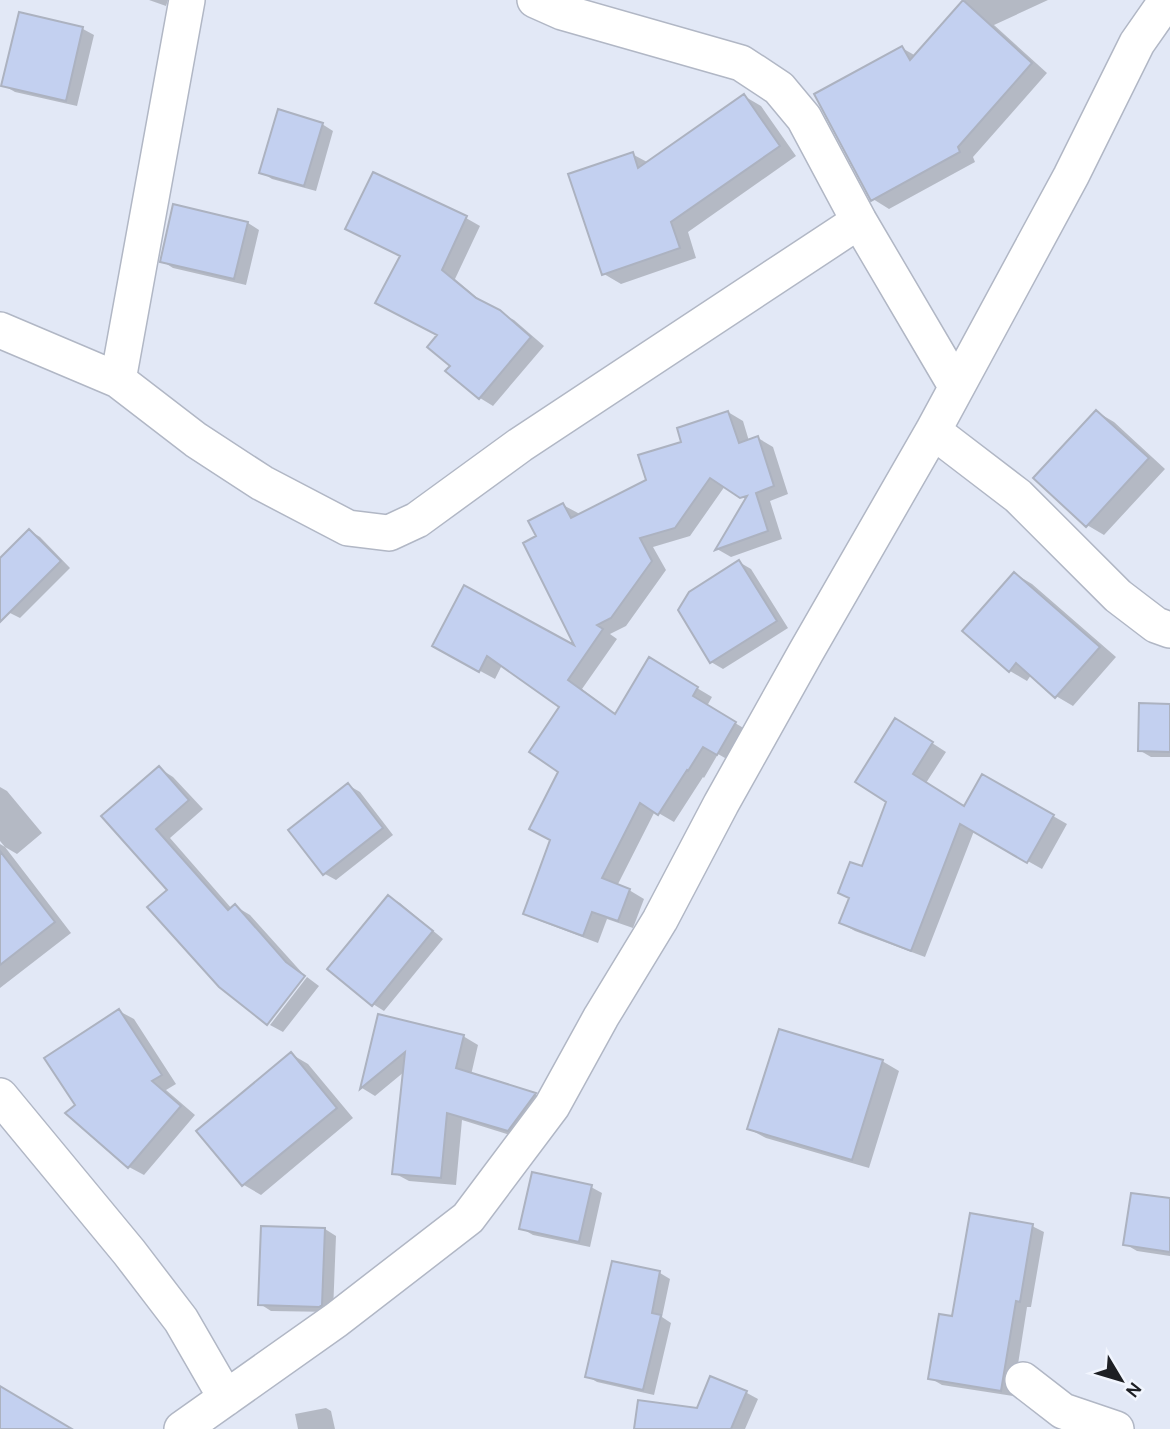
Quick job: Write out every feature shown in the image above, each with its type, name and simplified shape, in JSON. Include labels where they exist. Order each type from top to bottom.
[{"type":"street","points":[[118,380],[187,0]]},
{"type":"street","points":[[535,0],[562,12],[741,63],[779,88],[804,118],[859,221],[956,386]]},
{"type":"street","points":[[182,1429],[335,1320],[468,1219],[552,1106],[601,1017],[660,920],[720,804],[933,431],[1071,176],[1137,43],[1167,0]]},
{"type":"street","points":[[1,333],[118,380],[196,440],[262,483],[348,528],[389,533],[417,520],[520,445],[859,221]]},
{"type":"street","points":[[933,431],[1018,496],[1118,596],[1156,625],[1170,630]]},
{"type":"street","points":[[0,1096],[129,1252],[181,1320],[226,1398]]},
{"type":"street","points":[[1023,1380],[1063,1411],[1116,1429]]},
{"type":"building","points":[[963,0],[1032,63],[958,147],[960,152],[871,201],[814,94],[902,46],[910,60]]},
{"type":"building","points":[[19,12],[83,27],[66,101],[1,86]]},
{"type":"building","points":[[744,94],[780,146],[671,222],[680,248],[602,275],[568,174],[633,152],[638,168]]},
{"type":"building","points":[[278,109],[323,123],[304,186],[259,173]]},
{"type":"building","points":[[373,172],[467,216],[442,270],[476,298],[500,310],[531,337],[479,399],[445,371],[450,366],[427,347],[437,335],[375,303],[400,256],[345,229]]},
{"type":"building","points":[[173,204],[248,222],[234,279],[160,262]]},
{"type":"building","points":[[1096,410],[1149,458],[1086,527],[1033,478]]},
{"type":"building","points":[[728,411],[739,443],[758,436],[774,486],[756,493],[768,531],[715,550],[747,496],[740,498],[710,478],[675,528],[640,538],[652,561],[611,618],[597,625],[603,629],[568,680],[615,714],[649,657],[698,687],[693,696],[736,722],[717,755],[703,747],[658,815],[640,803],[602,878],[630,889],[618,921],[592,912],[583,936],[523,914],[550,840],[529,829],[558,772],[529,752],[559,707],[487,656],[479,672],[432,646],[464,585],[574,645],[523,543],[536,536],[528,521],[563,503],[571,518],[646,480],[638,455],[681,442],[677,428]]},
{"type":"building","points":[[29,529],[61,561],[0,622],[0,558]]},
{"type":"building","points":[[739,560],[777,621],[710,663],[678,610],[689,592]]},
{"type":"building","points":[[1014,572],[1100,647],[1055,698],[1016,663],[1009,672],[962,631]]},
{"type":"building","points":[[1139,703],[1170,704],[1170,752],[1138,751]]},
{"type":"building","points":[[895,718],[933,742],[913,774],[964,806],[982,774],[1054,815],[1027,863],[960,824],[911,951],[839,923],[849,898],[838,893],[850,862],[862,866],[886,802],[855,782]]},
{"type":"building","points":[[159,766],[189,800],[156,829],[228,910],[235,904],[286,962],[305,976],[267,1025],[219,987],[147,907],[167,890],[101,816]]},
{"type":"building","points":[[348,783],[383,828],[323,875],[288,830]]},
{"type":"building","points":[[0,851],[55,922],[0,965]]},
{"type":"building","points":[[388,895],[433,931],[372,1006],[327,969]]},
{"type":"building","points":[[119,1009],[162,1075],[152,1081],[181,1106],[128,1168],[65,1113],[75,1105],[44,1058]]},
{"type":"building","points":[[378,1014],[464,1035],[456,1068],[536,1093],[508,1131],[447,1113],[441,1178],[392,1174],[405,1052],[360,1089]]},
{"type":"building","points":[[779,1029],[883,1060],[852,1160],[747,1129]]},
{"type":"building","points":[[291,1052],[337,1108],[242,1186],[196,1131]]},
{"type":"building","points":[[532,1172],[592,1185],[579,1242],[519,1229]]},
{"type":"building","points":[[1131,1193],[1170,1198],[1170,1252],[1123,1245]]},
{"type":"building","points":[[970,1213],[1033,1224],[1020,1302],[1016,1301],[1001,1391],[928,1379],[939,1314],[952,1316]]},
{"type":"building","points":[[261,1226],[325,1228],[322,1305],[258,1305]]},
{"type":"building","points":[[612,1261],[660,1271],[652,1313],[661,1315],[643,1390],[585,1377]]},
{"type":"building","points":[[710,1376],[747,1391],[731,1429],[634,1429],[638,1400],[697,1408]]},
{"type":"building","points":[[0,1386],[72,1429],[0,1429]]}]
